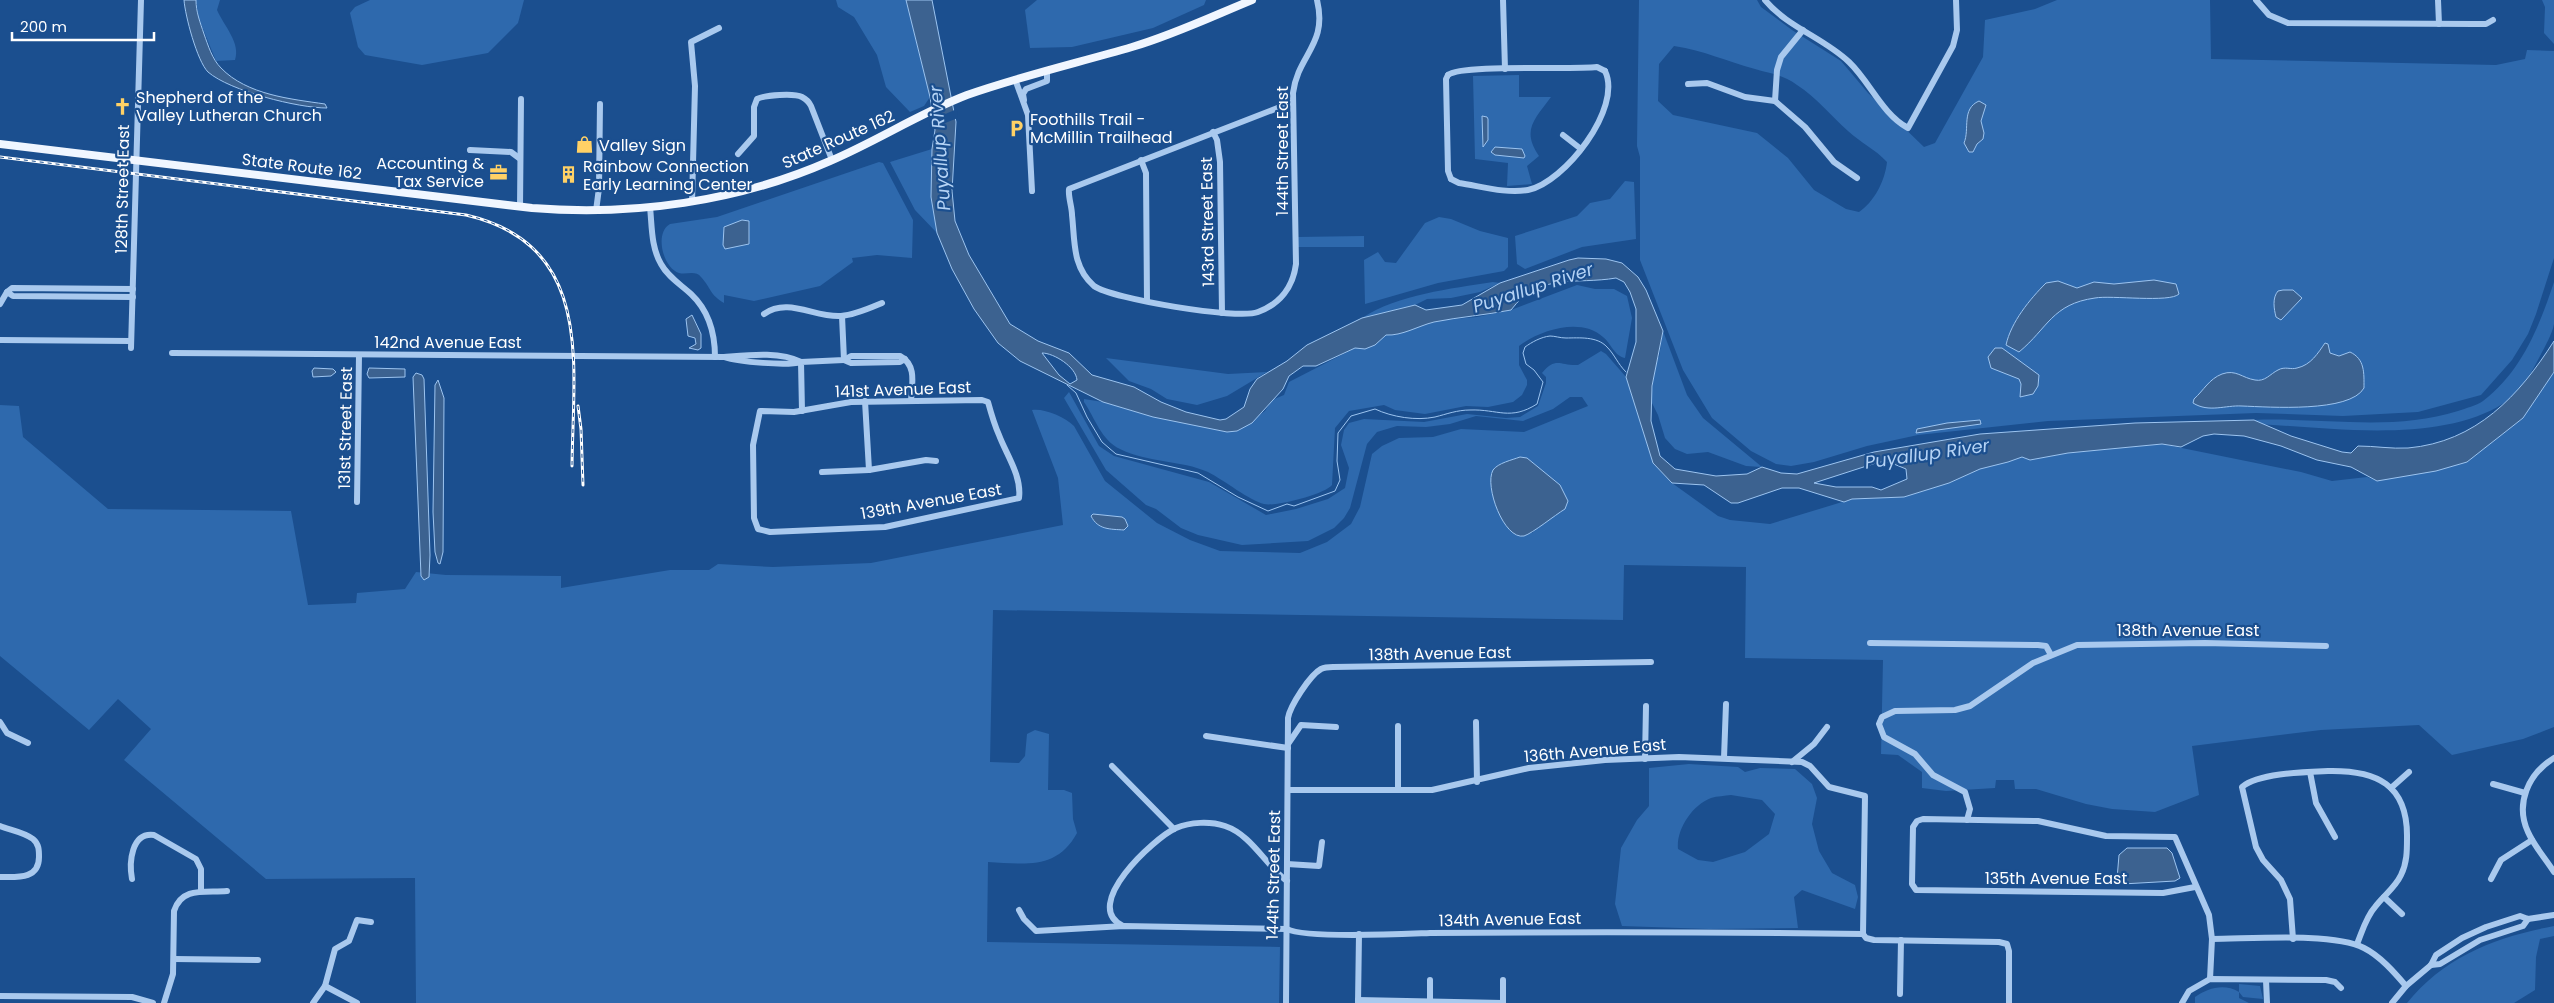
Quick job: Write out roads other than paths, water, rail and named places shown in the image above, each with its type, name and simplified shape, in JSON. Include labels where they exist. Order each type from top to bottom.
[{"type":"main road","name":"State Route 162","points":[[0,144],[520,207],[596,211],[650,207],[692,202],[766,185],[832,160],[966,96],[1015,79],[1151,41],[1252,0]]},
{"type":"street","name":"128th Street East","points":[[0,340],[131,345],[141,0]]},
{"type":"street","name":"144th Street East","points":[[1222,312],[1235,315],[1252,314],[1276,302],[1290,285],[1296,264],[1293,102],[1296,77],[1319,33],[1320,17],[1317,0]]},
{"type":"street","points":[[1503,0],[1505,69]]},
{"type":"street","points":[[1765,0],[1778,14],[1828,45],[1850,64],[1889,111],[1908,128],[1953,46],[1957,30],[1956,0]]},
{"type":"street","points":[[2438,0],[2439,24]]},
{"type":"street","points":[[2258,3],[2274,18],[2288,23],[2483,24],[2493,20]]},
{"type":"street","points":[[692,202],[695,86],[691,42],[719,28]]},
{"type":"street","points":[[1775,101],[1777,70],[1781,57],[1803,30]]},
{"type":"street","points":[[1607,68],[1606,92],[1602,115],[1593,134],[1568,165],[1548,182],[1526,190],[1505,189],[1449,180],[1446,72],[1505,69],[1607,68]]},
{"type":"street","points":[[1032,190],[1029,123],[1023,94],[1026,89],[1047,81],[1047,70]]},
{"type":"street","points":[[1015,79],[1024,101]]},
{"type":"street","points":[[1688,84],[1707,83],[1745,97],[1775,101],[1805,127],[1834,162],[1857,178]]},
{"type":"street","points":[[738,154],[754,136],[754,107],[757,99],[769,96],[798,96],[805,98],[811,106],[832,160]]},
{"type":"street","points":[[520,207],[521,99]]},
{"type":"street","points":[[1222,312],[1111,294],[1095,286],[1086,276],[1075,255],[1073,217],[1068,192],[1076,185],[1293,102]]},
{"type":"street","points":[[596,211],[599,188],[600,104]]},
{"type":"street","name":"143rd Street East","points":[[1213,132],[1217,140],[1220,162],[1222,312]]},
{"type":"street","points":[[1564,135],[1581,149]]},
{"type":"street","points":[[470,150],[511,152],[519,156]]},
{"type":"street","points":[[1141,160],[1146,173],[1147,301]]},
{"type":"street","points":[[650,207],[657,256],[666,272],[698,302],[706,313],[714,336],[715,357]]},
{"type":"street","points":[[0,304],[7,292],[12,288],[133,289]]},
{"type":"street","points":[[7,292],[13,296],[132,297]]},
{"type":"street","points":[[764,314],[775,308],[791,307],[842,316],[882,303]]},
{"type":"street","points":[[842,316],[844,360]]},
{"type":"street","name":"142nd Avenue East","points":[[172,353],[715,357],[740,362],[777,362],[792,365],[801,362],[844,360],[851,363],[908,361],[911,401]]},
{"type":"street","name":"131st Street East","points":[[357,502],[359,355]]},
{"type":"street","points":[[801,362],[802,410]]},
{"type":"street","name":"141st Avenue East","points":[[758,529],[754,518],[753,445],[760,410],[802,410],[844,402],[866,401],[982,400],[988,402],[999,437],[1011,463],[1019,489],[1019,498]]},
{"type":"street","points":[[866,401],[869,470]]},
{"type":"street","points":[[822,472],[869,470],[926,460],[936,461]]},
{"type":"street","name":"139th Avenue East","points":[[758,529],[770,532],[885,527],[1019,498]]},
{"type":"street","points":[[1870,642],[2038,645],[2046,646],[2051,654]]},
{"type":"street","name":"138th Avenue East","points":[[1967,820],[1970,809],[1965,792],[1933,775],[1915,754],[1884,737],[1880,721],[1894,710],[1955,710],[1970,706],[1989,696],[2033,663],[2070,647],[2096,644],[2326,646]]},
{"type":"street","name":"138th Avenue East","points":[[1288,746],[1290,706],[1321,669],[1650,662]]},
{"type":"street","points":[[1724,758],[1726,704]]},
{"type":"street","points":[[1645,759],[1646,706]]},
{"type":"street","points":[[0,722],[7,733],[28,742]]},
{"type":"street","points":[[1476,722],[1476,782]]},
{"type":"street","points":[[1206,736],[1288,746],[1301,725],[1336,727]]},
{"type":"street","points":[[1398,726],[1398,790]]},
{"type":"street","points":[[1792,762],[1814,744],[1827,727]]},
{"type":"street","name":"144th Street East","points":[[1286,1003],[1288,746]]},
{"type":"street","name":"136th Avenue East","points":[[1288,790],[1432,790],[1544,766],[1645,759],[1724,758],[1807,764],[1829,787],[1864,796],[1862,934]]},
{"type":"street","points":[[2554,758],[2535,773],[2525,793],[2523,815],[2532,840],[2554,871]]},
{"type":"street","points":[[1112,766],[1174,829]]},
{"type":"street","points":[[2310,772],[2316,803],[2334,837]]},
{"type":"street","points":[[2293,939],[2290,899],[2287,889],[2263,860],[2256,846],[2242,787],[2269,778],[2310,772],[2364,772],[2374,776],[2391,788],[2397,795],[2406,814],[2406,860],[2400,877],[2373,908],[2357,944]]},
{"type":"street","points":[[2391,788],[2409,772]]},
{"type":"street","points":[[2493,784],[2525,793]]},
{"type":"street","name":"135th Avenue East","points":[[1967,820],[1918,820],[1914,827],[1912,884],[1915,890],[2163,893],[2196,887]]},
{"type":"street","points":[[1967,820],[2046,822],[2106,836],[2175,838],[2207,909],[2212,938],[2210,979]]},
{"type":"street","points":[[1124,926],[1116,921],[1111,914],[1110,904],[1115,887],[1129,868],[1174,829],[1197,823],[1217,824],[1231,829],[1245,839],[1287,881]]},
{"type":"street","points":[[0,826],[28,836],[36,843],[40,853],[37,868],[26,876],[0,877]]},
{"type":"street","points":[[132,879],[129,865],[132,852],[143,837],[149,834],[158,836],[196,860],[201,868],[201,891]]},
{"type":"street","points":[[2490,879],[2501,860],[2532,840]]},
{"type":"street","points":[[1288,864],[1319,866],[1322,842]]},
{"type":"street","points":[[164,1003],[172,982],[175,908],[183,896],[201,891],[227,892]]},
{"type":"street","points":[[2384,897],[2402,914]]},
{"type":"street","name":"134th Avenue East","points":[[1019,910],[1024,919],[1036,931],[1124,926],[1287,929],[1309,933],[1359,934],[1592,931],[1862,934],[1868,939],[1991,941],[2008,946],[2009,1003]]},
{"type":"street","points":[[2392,1003],[2406,986],[2431,965],[2436,955],[2462,938],[2486,927],[2520,916],[2528,919],[2554,915]]},
{"type":"street","points":[[2431,965],[2440,964],[2480,940],[2522,926],[2528,919]]},
{"type":"street","points":[[312,1003],[325,986],[335,949],[350,941],[357,920],[371,922]]},
{"type":"street","points":[[1359,934],[1358,1002],[1503,1003],[1503,980]]},
{"type":"street","points":[[2212,938],[2339,940],[2357,944],[2380,960],[2406,986]]},
{"type":"street","points":[[1900,994],[1901,940]]},
{"type":"street","points":[[174,959],[258,960]]},
{"type":"street","points":[[2182,1003],[2188,991],[2210,979],[2326,980],[2335,982],[2341,988]]},
{"type":"street","points":[[1430,980],[1430,1002]]},
{"type":"street","points":[[2266,980],[2267,1003]]},
{"type":"street","points":[[325,986],[356,1003]]},
{"type":"street","points":[[0,996],[71,1000],[132,997],[153,1003]]},
{"type":"water","points":[[184,0],[196,0],[198,17],[211,52],[221,68],[232,77],[256,90],[284,98],[325,104],[327,108],[282,102],[248,92],[218,79],[208,72],[196,48]]},
{"type":"water","name":"Puyallup River","points":[[906,0],[932,0],[956,122],[952,191],[955,221],[969,255],[1010,324],[1038,341],[1069,353],[1092,375],[1134,387],[1161,402],[1186,412],[1220,420],[1226,419],[1244,407],[1250,389],[1257,379],[1287,361],[1307,345],[1362,318],[1415,305],[1426,310],[1462,305],[1500,283],[1578,258],[1606,259],[1622,263],[1638,277],[1646,290],[1663,331],[1652,386],[1651,421],[1660,456],[1675,469],[1716,476],[1747,474],[1762,467],[1781,473],[1797,474],[1874,452],[1980,434],[2135,423],[2254,420],[2291,436],[2342,452],[2351,453],[2358,446],[2408,448],[2432,444],[2455,436],[2475,426],[2493,413],[2526,380],[2554,341],[2554,372],[2523,418],[2467,462],[2436,471],[2377,481],[2351,467],[2317,460],[2281,446],[2244,436],[2214,434],[2203,436],[2181,447],[2162,444],[2068,453],[2030,460],[2022,457],[1980,469],[1949,483],[1904,497],[1852,499],[1844,502],[1799,488],[1782,488],[1738,503],[1731,503],[1704,485],[1672,483],[1653,463],[1626,377],[1636,342],[1636,309],[1624,282],[1616,278],[1559,282],[1546,285],[1522,298],[1511,310],[1434,322],[1404,332],[1386,335],[1375,345],[1365,349],[1355,348],[1316,366],[1303,366],[1289,376],[1283,389],[1252,423],[1237,431],[1227,432],[1153,417],[1103,402],[1020,361],[998,343],[974,309],[952,269],[937,233],[931,197],[932,149],[935,130],[930,97]],"holes":[[[1042,353],[1052,355],[1064,362],[1073,370],[1077,380],[1070,384],[1059,375]],[[1879,462],[1889,462],[1906,469],[1907,479],[1881,490],[1872,487],[1836,487],[1814,483]]]},
{"type":"water","points":[[1979,101],[1986,105],[1981,121],[1984,133],[1983,139],[1977,144],[1973,152],[1969,152],[1964,143],[1968,114],[1973,105]]},
{"type":"water","points":[[1482,116],[1488,119],[1488,140],[1483,147]]},
{"type":"water","points":[[1495,147],[1522,149],[1525,156],[1524,158],[1495,155],[1491,152]]},
{"type":"water","points":[[742,220],[749,221],[749,244],[725,249],[723,245],[724,227]]},
{"type":"water","points":[[2154,280],[2176,284],[2179,294],[2164,298],[2103,297],[2081,301],[2060,311],[2019,352],[2006,345],[2008,336],[2017,319],[2046,283],[2058,281],[2077,288],[2094,282],[2114,284]]},
{"type":"water","points":[[2293,290],[2302,298],[2281,320],[2276,317],[2274,300],[2278,291]]},
{"type":"water","points":[[692,315],[701,334],[701,348],[698,350],[689,348],[696,344],[695,338],[688,336],[686,319]]},
{"type":"water","points":[[2325,343],[2328,344],[2330,353],[2339,356],[2350,352],[2359,358],[2364,372],[2364,388],[2356,396],[2343,402],[2308,407],[2236,406],[2205,408],[2193,403],[2194,399],[2217,376],[2231,373],[2250,379],[2262,380],[2281,369],[2295,368],[2306,364],[2314,358]]},
{"type":"water","points":[[1995,348],[2002,348],[2039,375],[2038,386],[2033,394],[2020,397],[2021,384],[2019,379],[1991,368],[1988,357]]},
{"type":"water","points":[[314,368],[333,369],[336,372],[331,376],[313,377],[312,371]]},
{"type":"water","points":[[369,368],[405,369],[405,377],[369,378],[367,374]]},
{"type":"water","points":[[416,373],[422,375],[424,379],[430,555],[429,577],[424,580],[421,576],[413,377]]},
{"type":"water","points":[[438,380],[444,398],[443,552],[440,564],[435,552],[433,512],[435,385]]},
{"type":"water","points":[[1980,420],[1981,424],[1916,433],[1917,429],[1947,423]]},
{"type":"water","points":[[1520,457],[1527,458],[1560,485],[1568,501],[1565,509],[1524,536],[1517,535],[1509,530],[1498,510],[1491,488],[1493,470],[1498,465]]},
{"type":"water","points":[[1093,514],[1122,517],[1128,526],[1124,530],[1105,528],[1094,521],[1091,516]]},
{"type":"water","points":[[2127,848],[2167,848],[2172,853],[2180,878],[2175,881],[2122,884],[2117,879],[2119,855]]},
{"type":"waterway","points":[[1067,385],[1076,393],[1087,417],[1102,442],[1116,454],[1198,473],[1238,497],[1268,511],[1287,504],[1294,506],[1335,491],[1340,480],[1337,461],[1338,433],[1351,416],[1375,409],[1396,416],[1412,418],[1435,417],[1465,410],[1511,413],[1528,409],[1537,404],[1543,382],[1534,370],[1526,364],[1523,353],[1525,347],[1540,339],[1550,336],[1588,338],[1598,341],[1610,350],[1626,372]]},
{"type":"railway","points":[[0,157],[466,215],[508,230],[537,253],[556,281],[568,314],[573,350],[572,466]]},
{"type":"railway","points":[[578,406],[581,429],[583,485]]},
{"type":"place","name":"Shepherd of the Valley Lutheran Church","points":[[122,106]]},
{"type":"place","name":"Foothills Trail - McMillin Trailhead","points":[[1016,128]]},
{"type":"place","name":"Valley Sign","points":[[585,145]]},
{"type":"place","name":"Accounting & Tax Service","points":[[498,172]]},
{"type":"place","name":"Rainbow Connection Early Learning Center","points":[[569,175]]}]
